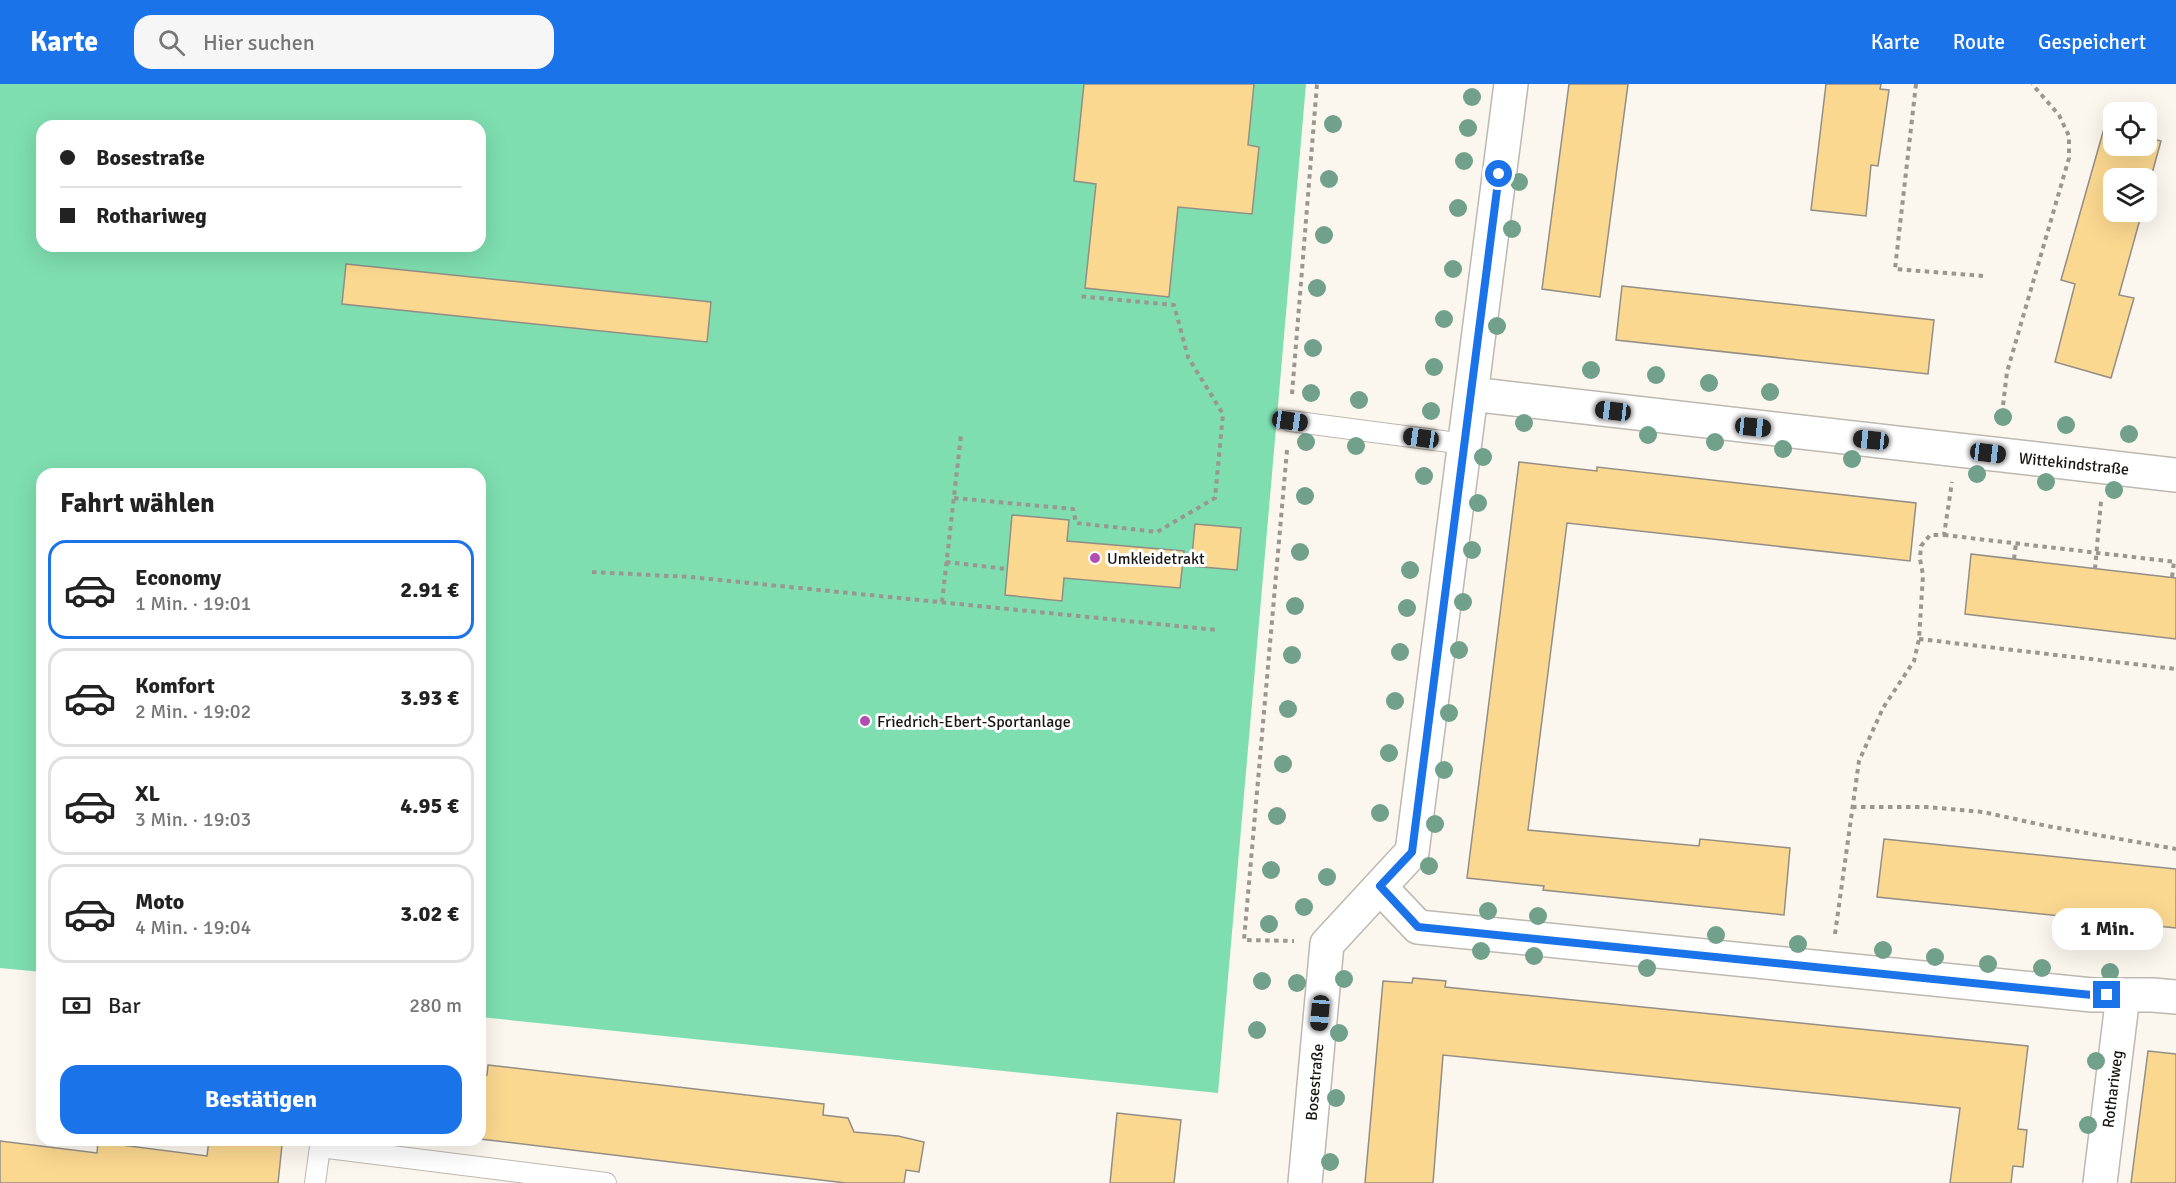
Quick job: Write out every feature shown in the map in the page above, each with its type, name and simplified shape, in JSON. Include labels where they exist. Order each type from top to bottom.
[{"type":"street","name":"Bosestraße","points":[[1305,1183],[1327,944],[1412,852],[1511,84]]},
{"type":"street","name":"Wittekindstraße","points":[[1471,394],[2176,475]]},
{"type":"street","points":[[1380,886],[1418,927],[2092,995],[2153,994],[2176,997]]},
{"type":"street","name":"Rothariweg","points":[[2100,1183],[2123,995]]},
{"type":"lane","points":[[1290,421],[1465,444]]},
{"type":"lane","points":[[315,1183],[320,1147],[606,1183]]},
{"type":"path","points":[[1296,941],[1244,940],[1317,84]]},
{"type":"path","points":[[1916,84],[1895,269],[1984,276]]},
{"type":"path","points":[[2002,414],[2007,372],[2069,158],[2069,136],[2059,115],[2032,84]]},
{"type":"path","points":[[954,498],[1073,509],[1076,523],[1157,532],[1215,498],[1223,414],[1188,357],[1174,305],[1077,296]]},
{"type":"path","points":[[942,603],[961,435]]},
{"type":"path","points":[[1944,535],[1952,482]]},
{"type":"path","points":[[2095,569],[2101,498]]},
{"type":"path","points":[[1834,934],[1859,761],[1883,708],[1914,661],[1919,639],[1923,575],[1920,559],[1921,546],[1930,535],[2175,562],[2172,577]]},
{"type":"path","points":[[2014,559],[2016,543]]},
{"type":"path","points":[[946,562],[1007,569]]},
{"type":"path","points":[[592,572],[690,577],[1217,630]]},
{"type":"path","points":[[1919,639],[2176,669]]},
{"type":"path","points":[[1852,807],[1928,807],[1983,812],[2176,849]]},
{"type":"green space","name":"Friedrich-Ebert-Sportanlage","points":[[0,84],[1306,84],[1218,1093],[486,1018],[486,468],[36,468],[36,971],[0,968]]},
{"type":"building","points":[[1084,84],[1254,84],[1248,145],[1259,147],[1252,214],[1178,207],[1169,297],[1085,288],[1096,184],[1074,181]]},
{"type":"building","points":[[1569,84],[1628,84],[1600,297],[1542,289]]},
{"type":"building","points":[[1826,84],[1881,84],[1880,89],[1889,90],[1878,166],[1871,165],[1866,216],[1811,210]]},
{"type":"building","points":[[2103,132],[2103,156],[2157,156],[2154,168],[2103,168],[2103,222],[2139,222],[2119,295],[2134,298],[2111,378],[2055,362],[2075,284],[2061,280]]},
{"type":"building","points":[[2157,140],[2161,141],[2157,155]]},
{"type":"building","points":[[346,264],[711,302],[707,342],[342,304]]},
{"type":"building","points":[[1622,286],[1934,320],[1928,374],[1616,340]]},
{"type":"building","points":[[1519,462],[1597,471],[1597,467],[1916,503],[1910,561],[1567,523],[1528,830],[1699,846],[1700,839],[1790,848],[1784,915],[1543,890],[1544,886],[1467,878]]},
{"type":"building","name":"Umkleidetrakt","points":[[1012,515],[1069,520],[1067,541],[1184,551],[1180,588],[1064,578],[1062,601],[1005,595]]},
{"type":"building","points":[[1195,524],[1241,528],[1237,570],[1191,566]]},
{"type":"building","points":[[1971,554],[2176,578],[2176,639],[1965,614]]},
{"type":"building","points":[[1884,839],[2176,869],[2176,928],[1877,897]]},
{"type":"building","points":[[1413,978],[1446,981],[1445,987],[2028,1046],[2018,1129],[2027,1130],[2023,1167],[2013,1166],[2011,1183],[1950,1183],[1960,1108],[1443,1055],[1433,1183],[1365,1183],[1383,981],[1412,983]]},
{"type":"building","points":[[2148,1051],[2176,1054],[2176,1183],[2131,1183]]},
{"type":"building","points":[[488,1065],[824,1104],[823,1115],[848,1118],[854,1132],[898,1136],[924,1142],[919,1172],[906,1170],[904,1183],[846,1183],[486,1140]]},
{"type":"building","points":[[1117,1113],[1181,1120],[1174,1183],[1110,1183]]},
{"type":"building","points":[[0,1141],[97,1153],[98,1146],[129,1146],[207,1156],[208,1146],[282,1146],[278,1183],[0,1183]]},
{"type":"place","name":"Umkleidetrakt","points":[[1095,558]]},
{"type":"place","name":"Friedrich-Ebert-Sportanlage","points":[[865,721]]},
{"type":"route","points":[[1499,174],[1412,852],[1380,886],[1418,927],[2107,995]]}]
